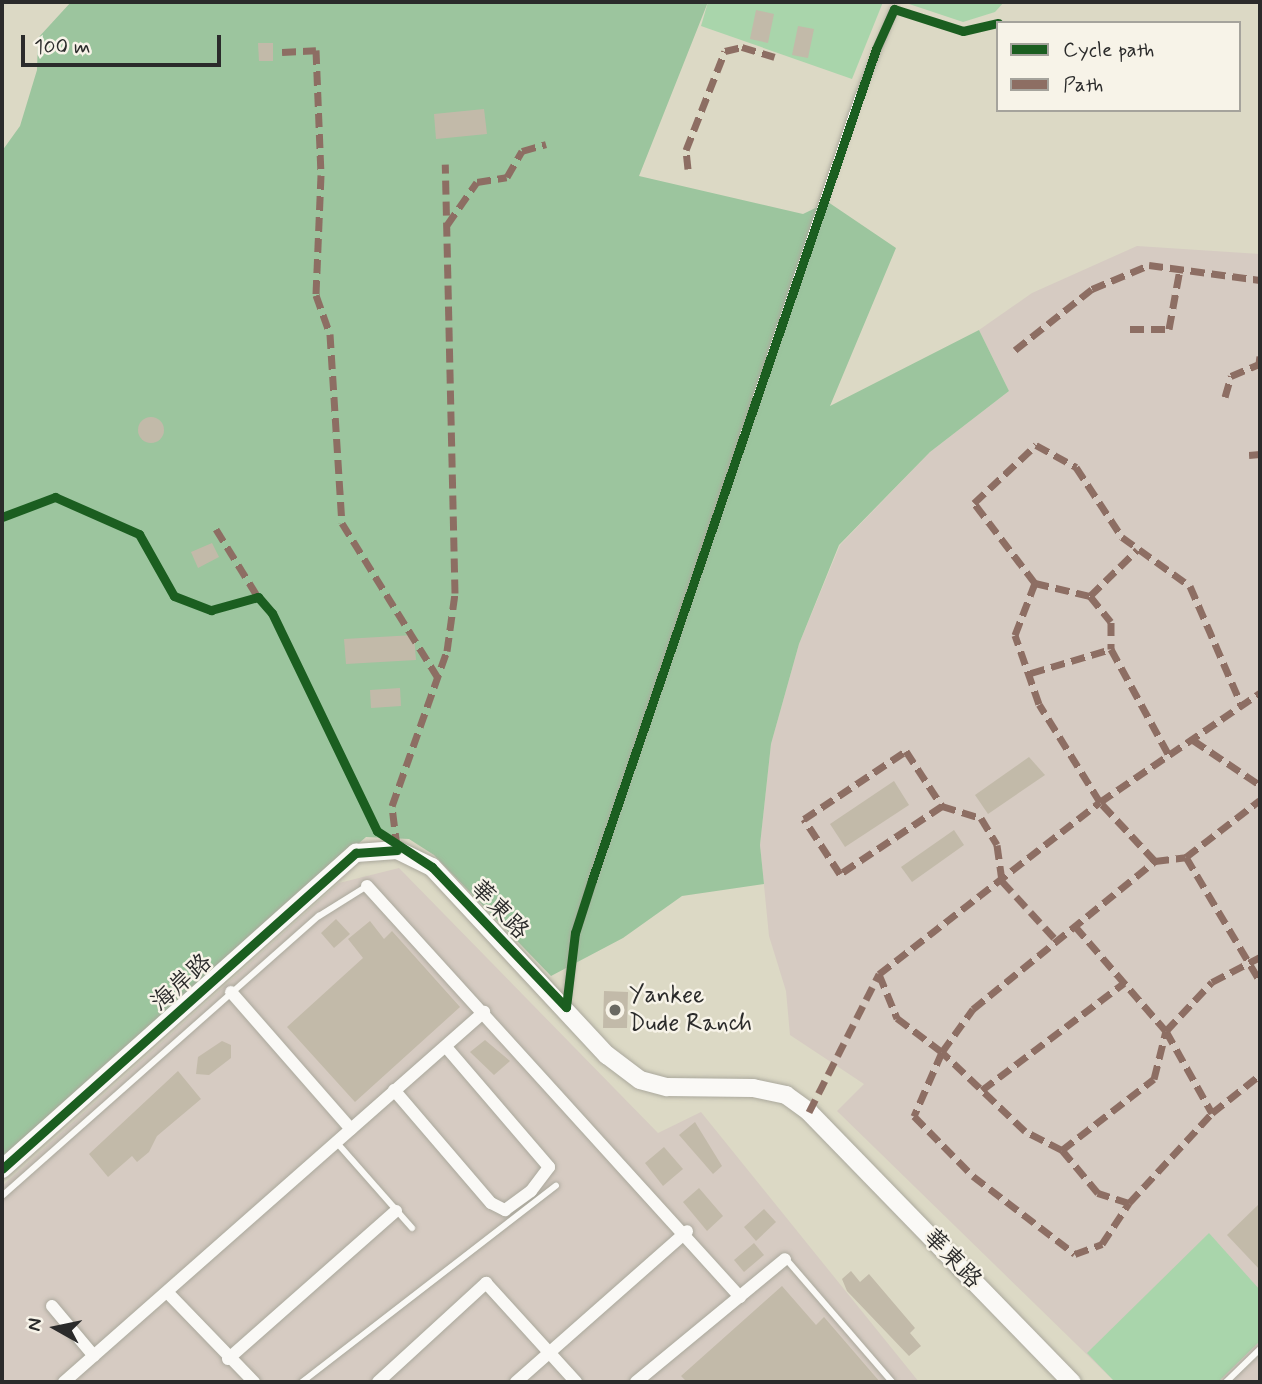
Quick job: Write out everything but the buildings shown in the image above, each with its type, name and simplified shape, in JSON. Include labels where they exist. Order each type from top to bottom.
[{"type":"main road","name":"華東路","points":[[397,849],[432,867],[566,1007],[607,1055],[640,1080],[667,1087],[753,1088],[786,1095],[809,1112],[1072,1382]]},
{"type":"main road","name":"海岸路","points":[[2,1169],[356,853],[397,849]]},
{"type":"street","points":[[367,886],[485,1012],[571,1113],[687,1231],[740,1297]]},
{"type":"street","points":[[231,992],[351,1129]]},
{"type":"street","points":[[64,1382],[338,1144],[394,1090],[485,1012]]},
{"type":"street","points":[[394,1090],[491,1203],[505,1210],[530,1191],[549,1167],[446,1047]]},
{"type":"street","points":[[228,1359],[396,1211]]},
{"type":"street","points":[[516,1382],[687,1231]]},
{"type":"street","points":[[636,1382],[785,1259]]},
{"type":"street","points":[[378,1382],[486,1283],[576,1382]]},
{"type":"street","points":[[168,1293],[228,1359],[254,1382]]},
{"type":"street","points":[[51,1306],[94,1356]]},
{"type":"lane","points":[[566,1007],[575,933],[592,880],[858,97],[894,9]]},
{"type":"lane","points":[[2,1196],[319,916],[367,886]]},
{"type":"lane","points":[[338,1144],[412,1228]]},
{"type":"lane","points":[[302,1382],[556,1186]]},
{"type":"lane","points":[[785,1259],[892,1382]]},
{"type":"lane","points":[[1226,1382],[1260,1349]]},
{"type":"shaded area","points":[[1137,246],[1260,254],[1260,1382],[1115,1382],[837,1111],[864,1084],[790,1035],[786,991],[769,936],[760,845],[771,744],[799,644],[840,545],[930,452],[1009,391],[979,330],[1032,293]]},
{"type":"shaded area","points":[[399,868],[658,1133],[701,1112],[919,1382],[2,1382],[2,1186],[339,883]]},
{"type":"green space","points":[[71,2],[708,2],[639,176],[803,214],[828,202],[896,248],[830,406],[979,330],[1009,391],[930,452],[839,545],[799,644],[771,744],[760,845],[764,884],[682,896],[623,938],[551,976],[434,855],[409,839],[366,837],[2,1157],[2,151],[20,126],[37,70],[38,38]]},
{"type":"green space","points":[[708,2],[883,2],[852,79],[701,26]]},
{"type":"green space","points":[[903,2],[1004,2],[995,12],[963,22]]},
{"type":"green space","points":[[1209,1233],[1260,1290],[1260,1341],[1218,1382],[1115,1382],[1087,1353]]},
{"type":"marked path","points":[[688,169],[686,150],[725,51],[742,47],[775,57]]},
{"type":"marked path","points":[[282,52],[316,50],[321,175],[316,295],[330,334],[342,523],[438,678]]},
{"type":"marked path","points":[[447,225],[477,182],[507,177],[522,151],[546,144]]},
{"type":"marked path","points":[[397,847],[392,806],[447,651],[455,593],[445,164]]},
{"type":"marked path","points":[[1015,350],[1092,289],[1149,265],[1260,280]]},
{"type":"marked path","points":[[1130,329],[1169,329],[1180,269]]},
{"type":"marked path","points":[[1225,397],[1231,376],[1259,364],[1260,356]]},
{"type":"marked path","points":[[1155,861],[1100,802],[1039,704],[1015,635],[1035,583],[974,503],[1036,445],[1076,467],[1122,537],[1190,586],[1242,706]]},
{"type":"marked path","points":[[1249,455],[1260,454]]},
{"type":"marked path","points":[[216,529],[258,597]]},
{"type":"marked path","points":[[1090,596],[1137,550]]},
{"type":"marked path","points":[[1035,583],[1090,596],[1111,622],[1111,649],[1170,757]]},
{"type":"marked path","points":[[1031,673],[1111,649]]},
{"type":"marked path","points":[[809,1112],[879,974],[1100,802],[1260,693]]},
{"type":"marked path","points":[[1193,740],[1260,785]]},
{"type":"marked path","points":[[906,751],[942,806],[840,874],[804,819],[906,751]]},
{"type":"marked path","points":[[1129,1203],[1098,1193],[1062,1150],[1025,1131],[942,1052],[973,1009],[1155,861],[1186,857],[1260,800]]},
{"type":"marked path","points":[[942,806],[981,818],[997,845],[1002,881],[1057,941]]},
{"type":"marked path","points":[[1186,857],[1260,981]]},
{"type":"marked path","points":[[1075,926],[1166,1031],[1212,1113]]},
{"type":"marked path","points":[[1062,1150],[1154,1079],[1166,1031],[1212,982],[1260,957]]},
{"type":"marked path","points":[[879,974],[897,1018],[942,1052],[914,1116],[973,1176],[1075,1254],[1102,1244],[1129,1203],[1212,1113],[1260,1075]]},
{"type":"marked path","points":[[982,1090],[1124,983]]},
{"type":"cycle path","points":[[566,1007],[575,933],[592,880],[876,49],[894,9],[963,31],[996,23]]},
{"type":"cycle path","points":[[2,517],[55,497],[139,534],[174,596],[211,610],[258,597],[272,613],[377,831],[432,867],[566,1007]]},
{"type":"cycle path","points":[[2,1169],[356,853],[397,850]]},
{"type":"place","name":"Yankee Dude Ranch","points":[[615,1010]]}]
